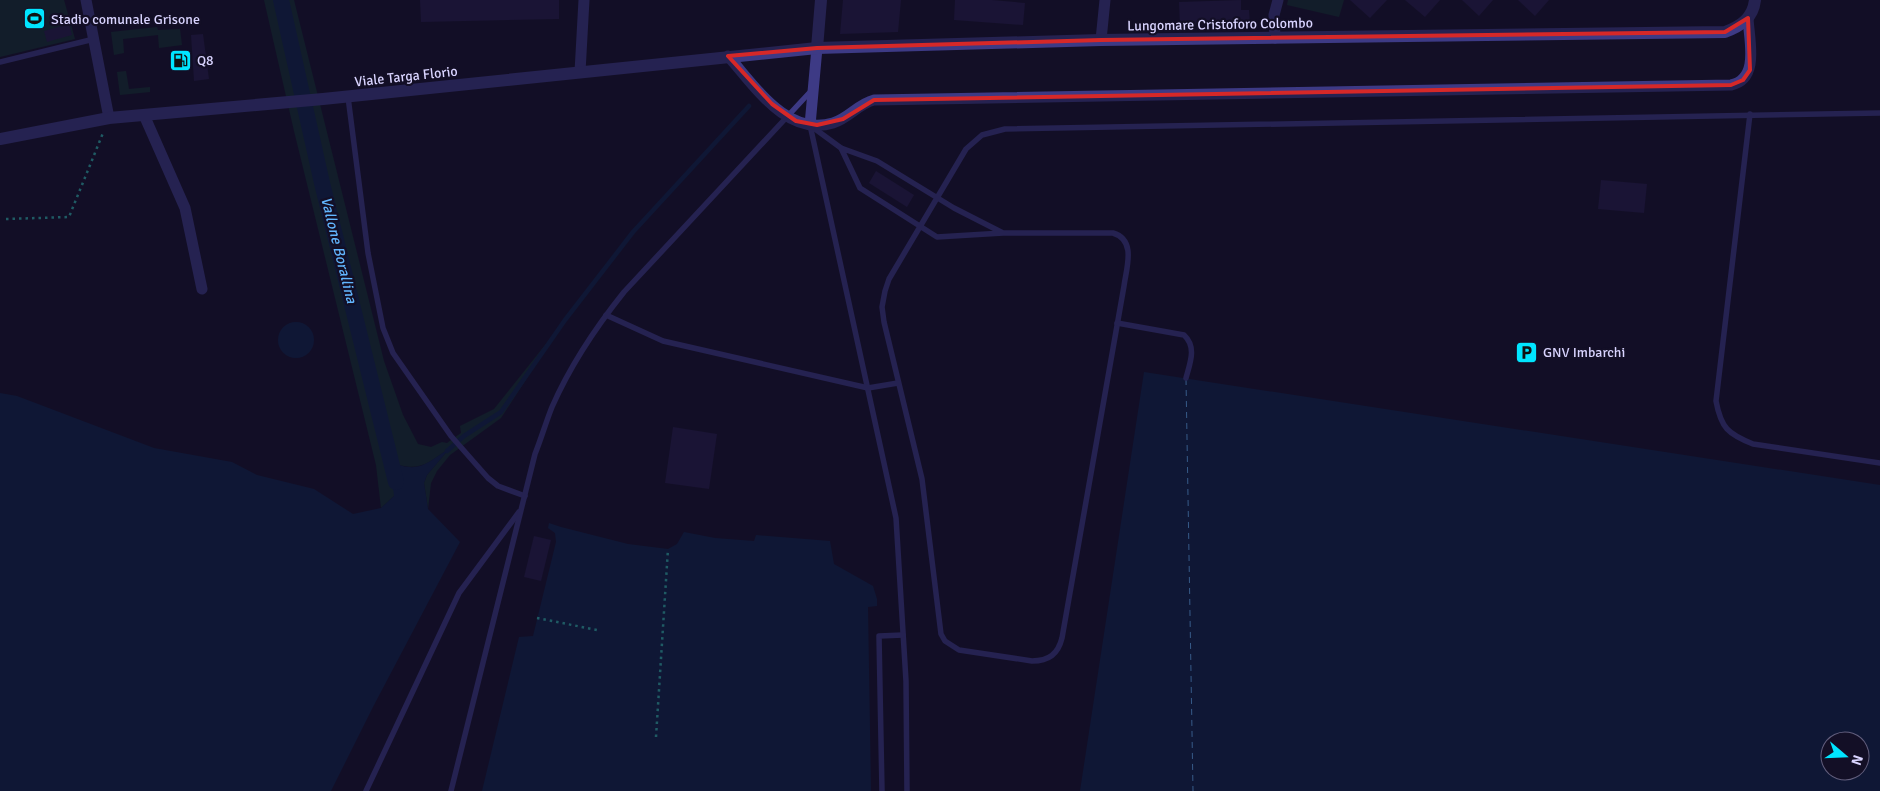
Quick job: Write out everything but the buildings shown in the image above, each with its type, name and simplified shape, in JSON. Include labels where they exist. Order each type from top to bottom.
[{"type":"street","points":[[86,0],[109,118]]},
{"type":"street","points":[[580,72],[584,0]]},
{"type":"street","points":[[810,125],[821,0]]},
{"type":"street","points":[[1101,40],[1104,0]]},
{"type":"street","points":[[1275,38],[1274,15],[1278,0]]},
{"type":"street","points":[[728,56],[778,111],[796,122],[810,125],[843,119],[858,107],[874,100],[1731,84],[1743,80],[1750,70],[1748,18],[1754,7],[1755,0]]},
{"type":"street","name":"Lungomare Cristoforo Colombo","points":[[817,48],[1101,40],[1725,32],[1739,27],[1748,18]]},
{"type":"street","name":"Viale Targa Florio","points":[[0,139],[109,118],[348,97],[817,48]]},
{"type":"street","points":[[144,115],[185,208],[202,289]]},
{"type":"lane","points":[[0,62],[94,39]]},
{"type":"lane","points":[[451,791],[535,454],[553,406],[573,368],[606,315],[624,292],[813,89]]},
{"type":"lane","points":[[348,97],[368,253],[383,328],[394,353],[450,436],[498,486],[525,496]]},
{"type":"lane","points":[[841,148],[860,188],[920,226],[937,237],[1003,233],[1113,234],[1123,238],[1128,247],[1117,323],[1062,638],[1055,653],[1041,661],[959,650],[952,646],[941,634],[922,479],[898,383],[882,307],[889,279],[920,226],[966,149],[982,136],[1005,129],[1880,113]]},
{"type":"lane","points":[[1750,114],[1716,401],[1719,417],[1727,430],[1737,438],[1753,444],[1880,463]]},
{"type":"lane","points":[[810,125],[841,148],[877,161],[937,198],[1003,233]]},
{"type":"lane","points":[[810,125],[896,518],[906,681],[907,791]]},
{"type":"lane","points":[[606,315],[663,342],[868,388],[898,383]]},
{"type":"lane","points":[[1117,323],[1184,335],[1191,344],[1192,350],[1186,378]]},
{"type":"lane","points":[[366,791],[459,593],[522,509]]},
{"type":"lane","points":[[882,791],[880,636],[903,636]]},
{"type":"path","points":[[6,219],[69,217],[109,118]]},
{"type":"path","points":[[656,737],[668,549]]},
{"type":"path","points":[[537,618],[597,630]]},
{"type":"highlighted area","points":[[1748,18],[1750,70],[1743,80],[1731,85],[874,100],[843,119],[817,125],[796,121],[772,104],[728,56],[817,48],[1101,40],[1725,32]]},
{"type":"green space","name":"Stadio comunale Grisone","points":[[0,0],[64,0],[75,39],[0,57]]},
{"type":"green space","points":[[264,0],[294,0],[384,361],[403,415],[418,444],[431,447],[442,442],[447,443],[461,433],[460,426],[494,409],[565,320],[501,418],[450,455],[437,471],[431,483],[428,509],[424,483],[427,475],[449,449],[420,466],[407,467],[399,465],[394,496],[381,508],[376,465],[294,131]]},
{"type":"green space","points":[[1288,0],[1344,0],[1339,17],[1287,5]]},
{"type":"green space","points":[[157,27],[158,30],[180,29],[182,45],[159,48],[158,35],[123,39],[124,53],[114,55],[111,32]]},
{"type":"green space","points":[[126,71],[129,89],[150,87],[150,92],[120,95],[117,72]]},
{"type":"water","points":[[296,322],[303,323],[309,327],[313,333],[313,347],[309,353],[303,357],[296,358],[289,357],[283,353],[279,347],[278,340],[279,333],[283,327],[289,323]]},
{"type":"water","points":[[1144,372],[1880,485],[1880,791],[1080,791]]},
{"type":"water","points":[[0,393],[17,396],[154,448],[232,462],[257,475],[314,489],[353,514],[381,508],[394,496],[390,461],[408,467],[415,467],[428,462],[450,448],[427,475],[424,483],[428,509],[460,542],[331,791],[0,791]]},
{"type":"water","points":[[549,523],[628,544],[668,549],[677,544],[684,532],[715,538],[754,541],[756,535],[830,541],[834,564],[873,586],[877,599],[877,606],[868,607],[871,791],[482,791],[519,637],[533,636],[556,542],[555,533],[548,528]]},
{"type":"waterway","name":"Vallone Borallina","points":[[281,0],[322,183],[396,482]]},
{"type":"waterway","points":[[447,451],[464,436],[501,412],[565,320],[633,232],[749,106]]},
{"type":"ferry route","points":[[1186,379],[1193,791]]},
{"type":"place","name":"Stadio comunale Grisone","points":[[35,19]]},
{"type":"place","name":"Q8","points":[[181,60]]},
{"type":"place","name":"GNV Imbarchi","points":[[1527,352]]}]
